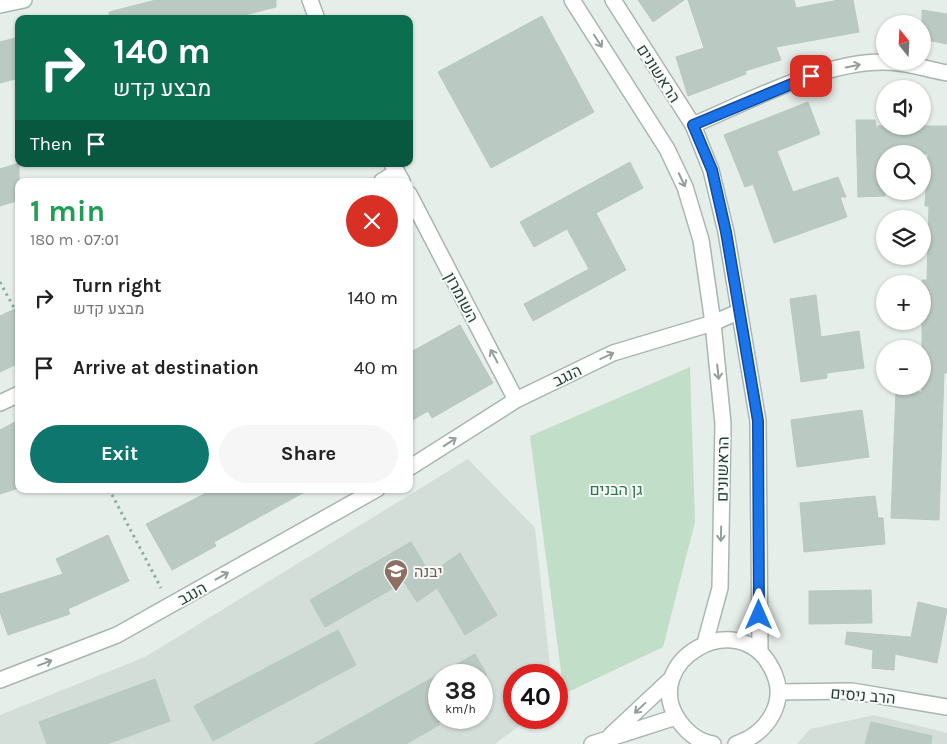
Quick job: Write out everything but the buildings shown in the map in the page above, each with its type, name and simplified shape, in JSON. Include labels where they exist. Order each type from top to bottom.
[{"type":"street","points":[[0,5],[24,0]]},
{"type":"street","points":[[310,0],[316,15]]},
{"type":"street","name":"הראשונים","points":[[572,0],[667,149],[685,187],[701,240],[713,323],[723,424],[720,588],[705,643]]},
{"type":"street","name":"הראשונים","points":[[612,0],[693,125],[712,170],[726,232],[738,312],[758,421],[760,652]]},
{"type":"street","points":[[693,125],[811,76],[857,64],[897,62],[947,74]]},
{"type":"street","name":"השומרון","points":[[413,202],[516,400]]},
{"type":"street","name":"הנגב","points":[[413,465],[516,400],[613,353],[713,323],[738,312]]},
{"type":"street","points":[[0,403],[15,396]]},
{"type":"street","name":"הנגב","points":[[0,680],[117,635],[370,493]]},
{"type":"street","points":[[608,738],[672,678],[680,663],[691,651],[705,643],[724,639],[743,642],[760,652],[773,670],[778,692],[776,706],[766,725],[750,739],[736,744]]},
{"type":"street","points":[[672,678],[671,698],[676,716],[684,728],[710,744]]},
{"type":"street","name":"הרב ניסים","points":[[778,692],[852,691],[947,707]]},
{"type":"street","points":[[592,744],[676,716]]},
{"type":"path","points":[[0,282],[15,310]]},
{"type":"path","points":[[111,493],[170,605]]},
{"type":"shaded area","name":"יבנה","points":[[468,459],[535,528],[550,664],[503,664],[503,729],[515,729],[495,744],[0,744],[0,715],[145,657]]},
{"type":"shaded area","points":[[874,715],[947,733],[947,744],[797,744],[810,729]]},
{"type":"green space","name":"גן הבנים","points":[[690,367],[695,522],[663,647],[568,692],[568,664],[560,664],[530,436]]},
{"type":"place","name":"יבנה","points":[[396,592]]},
{"type":"route","points":[[759,615],[758,421],[738,312],[726,232],[712,170],[693,125],[811,76]]}]
